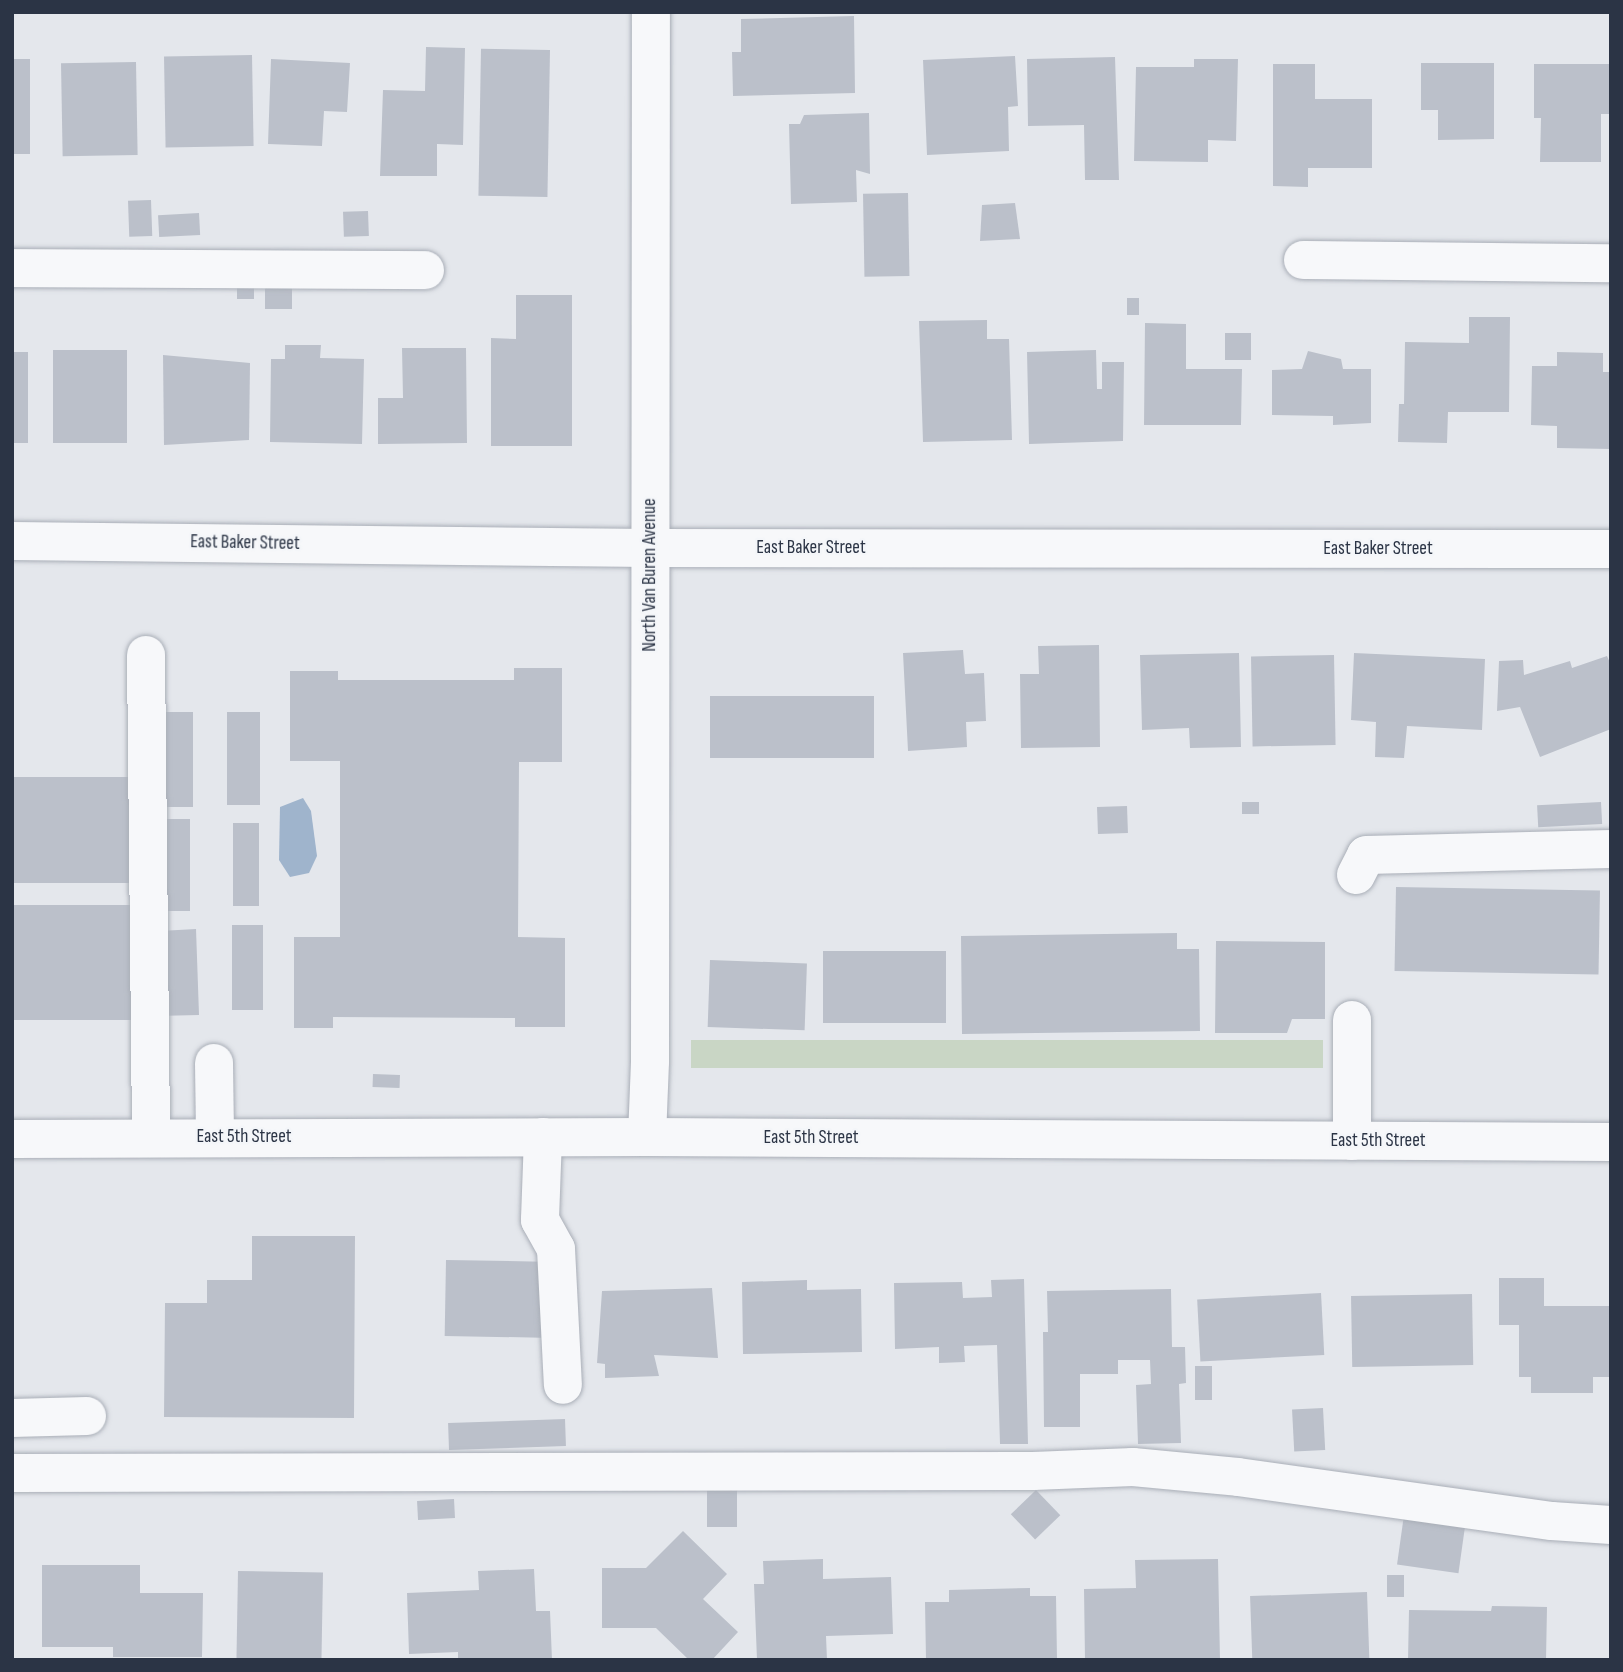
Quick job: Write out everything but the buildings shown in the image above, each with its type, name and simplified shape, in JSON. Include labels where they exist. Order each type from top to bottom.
[{"type":"street","name":"North Van Buren Avenue","points":[[647,1137],[651,12]]},
{"type":"street","points":[[1303,260],[1611,263]]},
{"type":"street","points":[[12,268],[425,270]]},
{"type":"street","name":"East Baker Street","points":[[12,541],[650,548],[1611,549]]},
{"type":"street","points":[[146,655],[151,1138]]},
{"type":"street","points":[[1356,875],[1366,855],[1611,849]]},
{"type":"street","points":[[1352,1020],[1352,1141]]},
{"type":"street","points":[[215,1063],[215,1138]]},
{"type":"street","points":[[543,1137],[540,1220],[556,1249],[563,1385]]},
{"type":"street","name":"East 5th Street","points":[[12,1139],[647,1137],[1611,1142]]},
{"type":"street","points":[[12,1418],[87,1416]]},
{"type":"street","points":[[12,1473],[1019,1471],[1133,1468],[1238,1477],[1552,1521],[1611,1525]]},
{"type":"green space","points":[[691,1040],[1323,1040],[1323,1068],[691,1068]]},
{"type":"water","points":[[303,798],[311,811],[317,856],[309,873],[290,877],[279,860],[280,807]]}]
